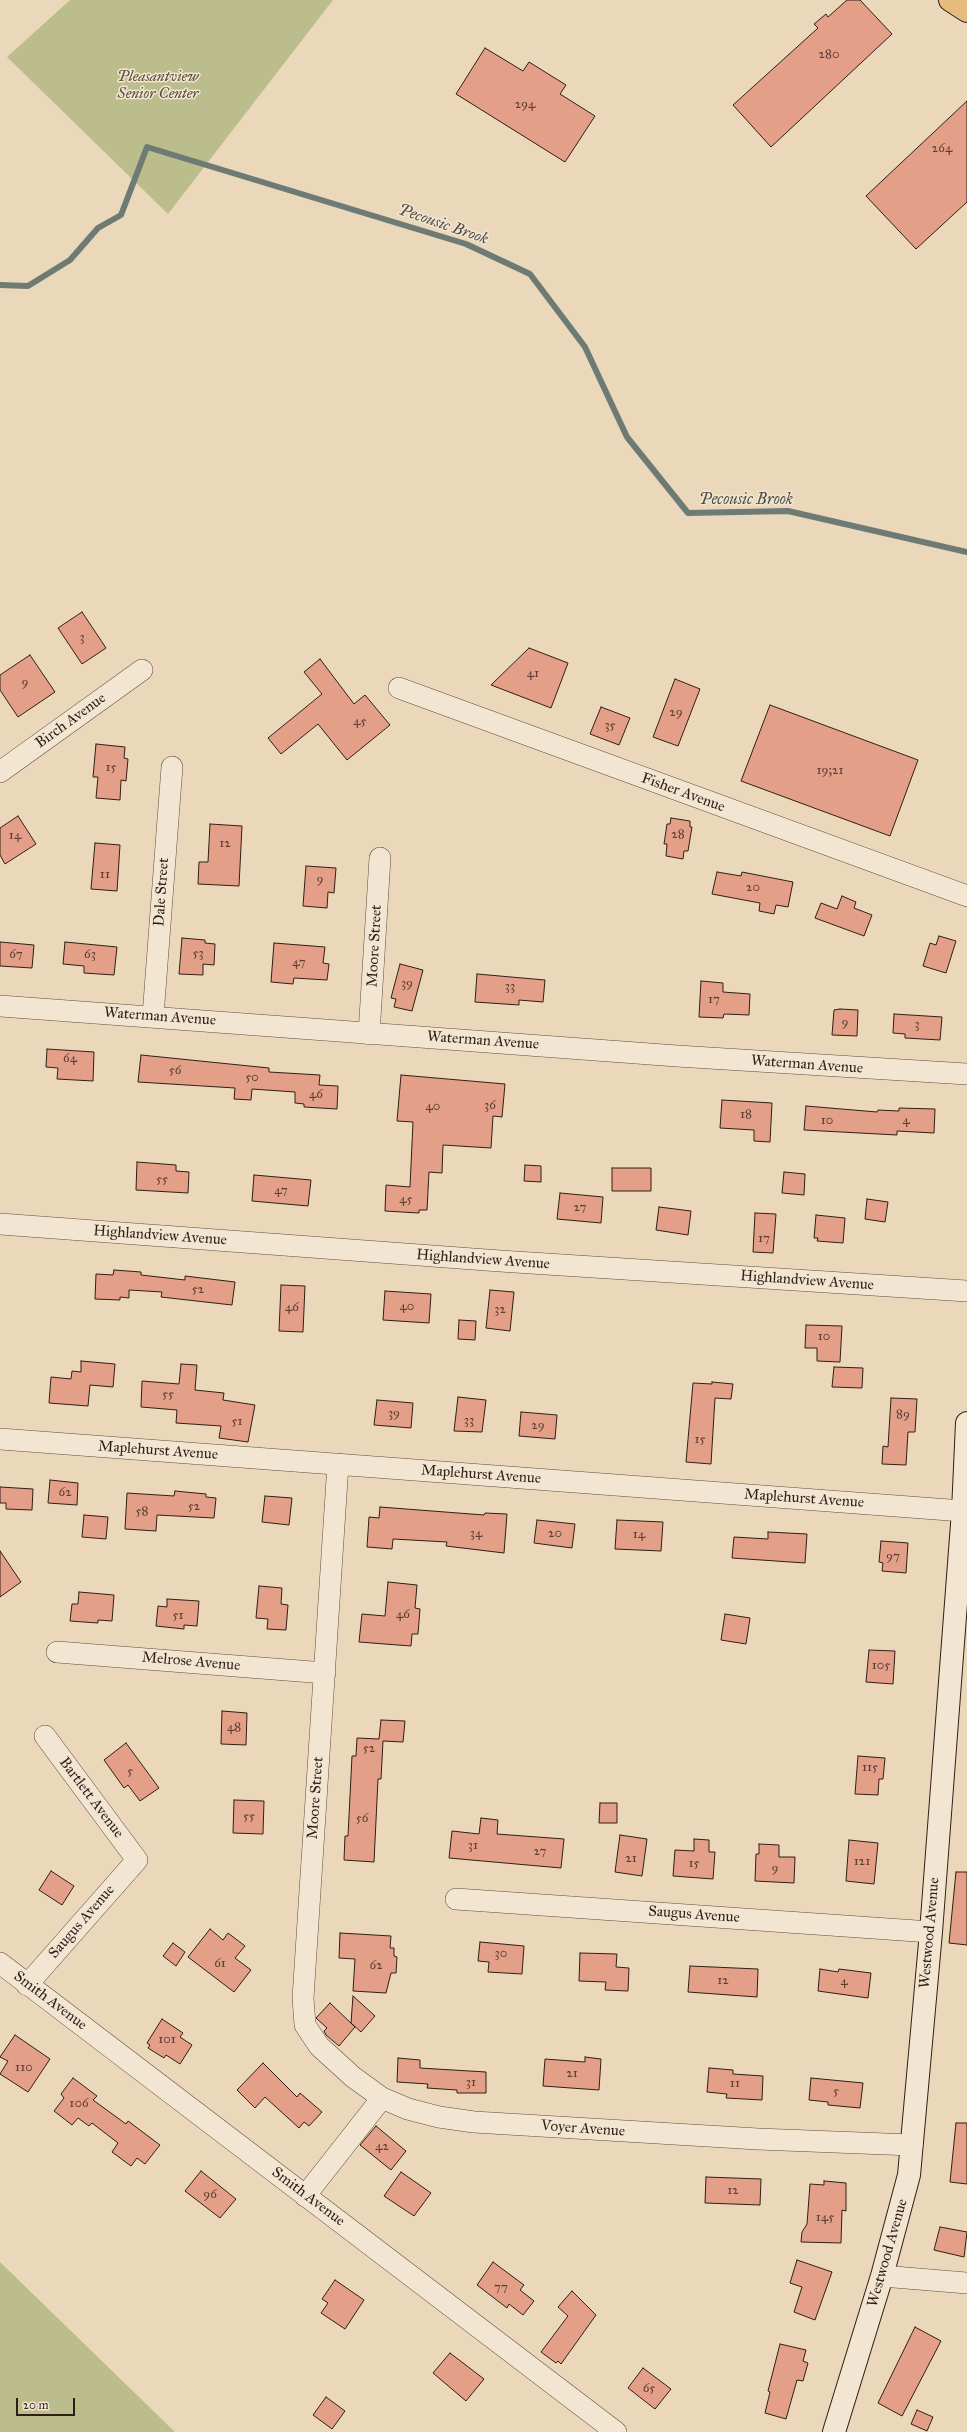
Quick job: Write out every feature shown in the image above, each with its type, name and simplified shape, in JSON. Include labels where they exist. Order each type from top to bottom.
[{"type":"main road","points":[[950,0],[967,11]]},
{"type":"street","name":"Birch Avenue","points":[[0,772],[142,670]]},
{"type":"street","name":"Fisher Avenue","points":[[399,688],[967,896]]},
{"type":"street","name":"Dale Street","points":[[153,1016],[172,767]]},
{"type":"street","name":"Moore Street","points":[[369,1034],[380,858]]},
{"type":"street","name":"Waterman Avenue","points":[[0,1006],[153,1016],[369,1034],[677,1056],[967,1074]]},
{"type":"street","name":"Highlandview Avenue","points":[[0,1224],[500,1261],[967,1291]]},
{"type":"street","name":"Westwood Avenue","points":[[834,2432],[882,2276],[907,2185],[912,2145],[931,1932],[963,1510],[967,1422]]},
{"type":"street","name":"Maplehurst Avenue","points":[[0,1439],[963,1510]]},
{"type":"street","name":"Moore Street","points":[[338,1464],[303,2012],[305,2025],[319,2046],[353,2077],[382,2098]]},
{"type":"street","name":"Melrose Avenue","points":[[57,1652],[325,1673]]},
{"type":"street","name":"Bartlett Avenue","points":[[45,1736],[137,1860]]},
{"type":"street","name":"Saugus Avenue","points":[[27,1985],[137,1860]]},
{"type":"street","name":"Saugus Avenue","points":[[456,1899],[931,1932]]},
{"type":"street","name":"Smith Avenue","points":[[0,1962],[27,1985],[115,2048],[305,2196],[616,2432]]},
{"type":"street","name":"Voyer Avenue","points":[[382,2098],[422,2113],[474,2122],[758,2140],[912,2145]]},
{"type":"street","points":[[305,2196],[382,2098]]},
{"type":"street","points":[[882,2276],[967,2283]]},
{"type":"green space","name":"Pleasantview Senior Center","points":[[70,0],[333,0],[168,214],[7,57]]},
{"type":"green space","points":[[0,2262],[175,2432],[0,2432]]},
{"type":"building","points":[[847,0],[860,0],[892,34],[771,147],[733,105],[818,28],[814,24],[826,14],[828,17]]},
{"type":"building","points":[[485,48],[523,71],[529,62],[566,85],[560,94],[595,116],[565,162],[456,94]]},
{"type":"building","points":[[967,101],[967,202],[916,249],[866,196]]},
{"type":"building","points":[[82,612],[106,648],[82,664],[58,628]]},
{"type":"building","points":[[529,648],[568,663],[551,708],[491,685]]},
{"type":"building","points":[[30,655],[55,692],[18,717],[0,690],[0,675]]},
{"type":"building","points":[[320,659],[354,704],[365,695],[390,725],[347,760],[318,724],[281,754],[268,738],[322,694],[304,672]]},
{"type":"building","points":[[675,679],[700,689],[678,746],[653,737]]},
{"type":"building","points":[[770,705],[918,760],[890,836],[741,781]]},
{"type":"building","points":[[601,707],[630,718],[619,745],[590,734]]},
{"type":"building","points":[[96,744],[125,747],[124,758],[128,759],[126,781],[121,780],[120,800],[96,798],[98,777],[93,777]]},
{"type":"building","points":[[18,816],[36,844],[5,864],[0,855],[0,828]]},
{"type":"building","points":[[671,818],[690,821],[690,827],[692,827],[688,851],[684,851],[683,859],[666,856],[667,844],[664,844],[667,824],[670,824]]},
{"type":"building","points":[[210,824],[242,826],[239,886],[198,884],[199,862],[208,862]]},
{"type":"building","points":[[95,843],[120,845],[117,891],[91,889]]},
{"type":"building","points":[[306,866],[336,868],[334,893],[328,892],[327,908],[303,906]]},
{"type":"building","points":[[717,872],[741,876],[742,872],[793,882],[788,907],[776,905],[774,914],[759,911],[760,903],[712,894]]},
{"type":"building","points":[[842,896],[856,902],[854,908],[872,915],[864,936],[815,918],[821,903],[837,909]]},
{"type":"building","points":[[939,936],[956,941],[946,973],[923,966],[930,943],[936,945]]},
{"type":"building","points":[[182,938],[205,940],[205,943],[215,944],[214,965],[203,964],[203,975],[179,974]]},
{"type":"building","points":[[0,942],[34,945],[32,968],[0,966]]},
{"type":"building","points":[[65,942],[117,947],[114,975],[84,973],[84,966],[63,964]]},
{"type":"building","points":[[274,943],[325,947],[323,963],[329,964],[327,980],[294,978],[293,984],[271,982]]},
{"type":"building","points":[[400,964],[423,970],[412,1011],[394,1007],[396,999],[391,998]]},
{"type":"building","points":[[477,974],[545,980],[543,1002],[519,1000],[519,1005],[475,1002]]},
{"type":"building","points":[[701,981],[723,983],[723,992],[750,994],[749,1015],[724,1014],[723,1018],[699,1017]]},
{"type":"building","points":[[834,1010],[858,1010],[857,1036],[832,1035]]},
{"type":"building","points":[[894,1014],[942,1017],[940,1040],[905,1038],[905,1034],[893,1033]]},
{"type":"building","points":[[47,1049],[94,1052],[93,1081],[57,1079],[58,1068],[46,1067]]},
{"type":"building","points":[[141,1055],[269,1068],[269,1072],[320,1075],[319,1085],[338,1086],[337,1109],[304,1107],[304,1104],[295,1103],[295,1092],[252,1089],[251,1100],[234,1099],[235,1088],[138,1082]]},
{"type":"building","points":[[401,1075],[505,1084],[502,1117],[493,1116],[491,1148],[443,1145],[442,1173],[429,1172],[427,1210],[419,1210],[419,1213],[385,1211],[386,1185],[410,1187],[413,1122],[397,1121]]},
{"type":"building","points":[[722,1100],[772,1103],[770,1142],[754,1141],[754,1130],[720,1128]]},
{"type":"building","points":[[806,1106],[877,1112],[878,1110],[899,1111],[899,1108],[935,1109],[934,1133],[897,1131],[897,1135],[804,1130]]},
{"type":"building","points":[[137,1162],[176,1165],[176,1171],[189,1172],[188,1193],[136,1190]]},
{"type":"building","points":[[525,1165],[541,1166],[541,1182],[524,1181]]},
{"type":"building","points":[[612,1168],[651,1168],[651,1191],[612,1191]]},
{"type":"building","points":[[784,1172],[805,1174],[804,1195],[782,1193]]},
{"type":"building","points":[[254,1175],[311,1180],[308,1206],[252,1201]]},
{"type":"building","points":[[560,1193],[603,1197],[601,1223],[557,1219]]},
{"type":"building","points":[[867,1199],[888,1202],[885,1222],[865,1219]]},
{"type":"building","points":[[659,1207],[691,1211],[688,1235],[656,1230]]},
{"type":"building","points":[[755,1213],[776,1214],[773,1253],[753,1252]]},
{"type":"building","points":[[816,1215],[845,1218],[843,1243],[817,1241],[818,1238],[814,1238]]},
{"type":"building","points":[[114,1270],[141,1272],[141,1275],[185,1280],[185,1276],[235,1282],[232,1305],[161,1297],[162,1292],[129,1290],[129,1298],[120,1297],[120,1300],[95,1299],[96,1274],[113,1275]]},
{"type":"building","points":[[281,1285],[305,1286],[303,1332],[279,1331]]},
{"type":"building","points":[[490,1290],[514,1292],[510,1331],[486,1328]]},
{"type":"building","points":[[385,1291],[431,1294],[429,1323],[383,1320]]},
{"type":"building","points":[[459,1320],[476,1321],[475,1340],[458,1339]]},
{"type":"building","points":[[806,1325],[842,1326],[840,1362],[817,1361],[817,1348],[805,1348]]},
{"type":"building","points":[[81,1361],[115,1364],[113,1387],[90,1385],[88,1406],[49,1403],[51,1377],[71,1379],[72,1371],[81,1372]]},
{"type":"building","points":[[181,1364],[197,1365],[195,1390],[224,1393],[223,1400],[255,1405],[248,1442],[219,1438],[221,1426],[176,1423],[177,1410],[141,1407],[142,1381],[179,1384]]},
{"type":"building","points":[[834,1367],[863,1368],[862,1388],[832,1387]]},
{"type":"building","points":[[712,1382],[733,1384],[731,1399],[715,1398],[711,1464],[686,1462],[693,1383],[712,1384]]},
{"type":"building","points":[[458,1397],[486,1400],[482,1432],[454,1431]]},
{"type":"building","points":[[891,1398],[917,1399],[915,1432],[908,1432],[906,1465],[882,1464],[883,1446],[888,1447]]},
{"type":"building","points":[[377,1400],[413,1403],[411,1428],[374,1425]]},
{"type":"building","points":[[521,1412],[557,1415],[555,1439],[519,1436]]},
{"type":"building","points":[[50,1480],[78,1483],[77,1505],[48,1503]]},
{"type":"building","points":[[0,1487],[33,1489],[32,1510],[6,1509],[6,1503],[0,1503]]},
{"type":"building","points":[[175,1491],[206,1494],[206,1497],[216,1498],[214,1518],[157,1515],[156,1531],[125,1529],[127,1493],[174,1496]]},
{"type":"building","points":[[265,1496],[292,1498],[289,1525],[262,1522]]},
{"type":"building","points":[[380,1507],[484,1515],[485,1513],[507,1514],[504,1553],[446,1546],[447,1542],[393,1539],[392,1549],[367,1547],[369,1517],[379,1518]]},
{"type":"building","points":[[84,1515],[108,1517],[106,1539],[82,1537]]},
{"type":"building","points":[[537,1520],[575,1524],[572,1548],[534,1543]]},
{"type":"building","points":[[617,1520],[663,1522],[661,1551],[615,1549]]},
{"type":"building","points":[[768,1532],[807,1534],[805,1563],[732,1558],[734,1537],[768,1539]]},
{"type":"building","points":[[881,1541],[908,1543],[906,1573],[882,1571],[883,1563],[879,1562]]},
{"type":"building","points":[[0,1551],[21,1582],[0,1597]]},
{"type":"building","points":[[388,1582],[417,1585],[415,1608],[420,1609],[418,1634],[412,1634],[411,1646],[359,1642],[362,1614],[385,1616]]},
{"type":"building","points":[[259,1586],[282,1588],[281,1604],[288,1605],[286,1630],[267,1629],[268,1619],[256,1618]]},
{"type":"building","points":[[79,1592],[114,1595],[112,1621],[98,1620],[98,1623],[70,1621],[72,1604],[78,1604]]},
{"type":"building","points":[[167,1599],[199,1601],[197,1626],[184,1625],[184,1629],[156,1626],[158,1606],[167,1607]]},
{"type":"building","points":[[725,1614],[750,1618],[746,1644],[721,1640]]},
{"type":"building","points":[[869,1650],[895,1651],[893,1684],[866,1682]]},
{"type":"building","points":[[222,1711],[247,1713],[246,1745],[221,1744]]},
{"type":"building","points":[[381,1720],[405,1721],[403,1742],[383,1741],[381,1779],[378,1779],[374,1862],[344,1860],[345,1836],[348,1836],[352,1756],[356,1756],[357,1738],[379,1739]]},
{"type":"building","points":[[126,1743],[159,1788],[140,1801],[128,1785],[124,1788],[104,1760]]},
{"type":"building","points":[[858,1756],[885,1758],[883,1779],[879,1779],[878,1795],[855,1794]]},
{"type":"building","points":[[234,1800],[264,1801],[263,1834],[233,1833]]},
{"type":"building","points":[[600,1803],[617,1803],[617,1823],[599,1823]]},
{"type":"building","points":[[481,1818],[498,1820],[497,1834],[564,1839],[561,1868],[449,1858],[452,1831],[479,1834]]},
{"type":"building","points":[[620,1835],[647,1839],[642,1876],[615,1872]]},
{"type":"building","points":[[694,1839],[709,1840],[709,1852],[715,1852],[713,1879],[673,1876],[675,1850],[694,1851]]},
{"type":"building","points":[[849,1840],[878,1843],[874,1884],[846,1881]]},
{"type":"building","points":[[759,1844],[779,1845],[779,1857],[795,1857],[794,1883],[755,1881],[756,1854],[759,1854]]},
{"type":"building","points":[[51,1871],[74,1886],[62,1905],[39,1890]]},
{"type":"building","points":[[956,1872],[967,1872],[967,1945],[949,1943]]},
{"type":"building","points":[[210,1929],[223,1940],[228,1933],[245,1946],[235,1958],[251,1970],[234,1992],[188,1957]]},
{"type":"building","points":[[340,1933],[391,1936],[390,1948],[394,1948],[394,1956],[397,1957],[396,1973],[391,1973],[386,1993],[353,1991],[355,1959],[339,1958]]},
{"type":"building","points":[[480,1942],[524,1946],[522,1974],[488,1972],[489,1962],[478,1961]]},
{"type":"building","points":[[173,1943],[185,1952],[176,1966],[163,1956]]},
{"type":"building","points":[[580,1953],[617,1954],[616,1967],[629,1968],[628,1991],[605,1990],[606,1982],[579,1981]]},
{"type":"building","points":[[690,1966],[758,1969],[757,1997],[688,1992]]},
{"type":"building","points":[[820,1969],[838,1972],[839,1969],[871,1973],[868,1998],[818,1991]]},
{"type":"building","points":[[353,1996],[375,2016],[361,2032],[351,2023]]},
{"type":"building","points":[[330,2003],[355,2027],[339,2046],[326,2035],[324,2031],[327,2028],[316,2018]]},
{"type":"building","points":[[162,2019],[183,2033],[180,2037],[192,2045],[180,2064],[166,2055],[164,2058],[148,2048],[150,2045],[147,2043]]},
{"type":"building","points":[[15,2035],[50,2059],[28,2092],[0,2074],[8,2061],[0,2057]]},
{"type":"building","points":[[585,2057],[601,2059],[599,2090],[543,2086],[545,2059],[585,2062]]},
{"type":"building","points":[[398,2058],[420,2060],[420,2068],[486,2072],[486,2093],[457,2093],[457,2090],[427,2088],[428,2084],[397,2082]]},
{"type":"building","points":[[263,2063],[297,2097],[300,2093],[322,2112],[309,2126],[304,2122],[299,2128],[265,2097],[255,2108],[237,2090]]},
{"type":"building","points":[[709,2068],[733,2070],[733,2074],[763,2076],[762,2100],[726,2098],[727,2094],[707,2092]]},
{"type":"building","points":[[73,2078],[97,2096],[93,2100],[126,2124],[128,2121],[160,2145],[145,2164],[137,2158],[131,2166],[112,2152],[118,2143],[92,2123],[89,2126],[78,2118],[72,2125],[54,2111],[64,2098],[61,2094]]},
{"type":"building","points":[[811,2078],[863,2083],[860,2108],[828,2105],[828,2102],[809,2100]]},
{"type":"building","points":[[956,2123],[967,2123],[967,2184],[950,2182]]},
{"type":"building","points":[[376,2126],[406,2151],[391,2170],[360,2145]]},
{"type":"building","points":[[201,2171],[236,2199],[220,2218],[185,2191]]},
{"type":"building","points":[[401,2172],[431,2193],[414,2216],[384,2196]]},
{"type":"building","points":[[706,2177],[761,2179],[760,2205],[705,2203]]},
{"type":"building","points":[[824,2181],[846,2183],[846,2211],[842,2210],[841,2243],[801,2242],[802,2232],[807,2224],[810,2184],[824,2185]]},
{"type":"building","points":[[940,2227],[967,2232],[964,2257],[934,2250]]},
{"type":"building","points":[[797,2260],[832,2272],[815,2320],[794,2312],[802,2287],[790,2283]]},
{"type":"building","points":[[493,2262],[524,2285],[520,2290],[534,2301],[523,2315],[509,2304],[507,2308],[477,2285]]},
{"type":"building","points":[[335,2280],[364,2300],[345,2329],[321,2313],[328,2303],[322,2299]]},
{"type":"building","points":[[572,2291],[596,2315],[561,2364],[558,2361],[556,2363],[541,2352],[568,2316],[558,2307]]},
{"type":"building","points":[[915,2327],[941,2341],[902,2416],[878,2403]]},
{"type":"building","points":[[780,2344],[806,2350],[803,2361],[808,2363],[803,2381],[797,2380],[786,2419],[765,2413],[770,2392],[768,2391]]},
{"type":"building","points":[[450,2353],[484,2379],[466,2401],[433,2373]]},
{"type":"building","points":[[643,2368],[671,2389],[655,2409],[628,2388]]},
{"type":"building","points":[[326,2397],[345,2411],[332,2429],[313,2415]]},
{"type":"building","points":[[917,2410],[933,2417],[927,2431],[911,2424]]},
{"type":"waterway","name":"Pecousic Brook","points":[[0,285],[28,286],[70,260],[98,228],[121,215],[147,147],[466,244],[530,274],[585,347],[627,437],[688,513],[788,511],[967,552]]}]
